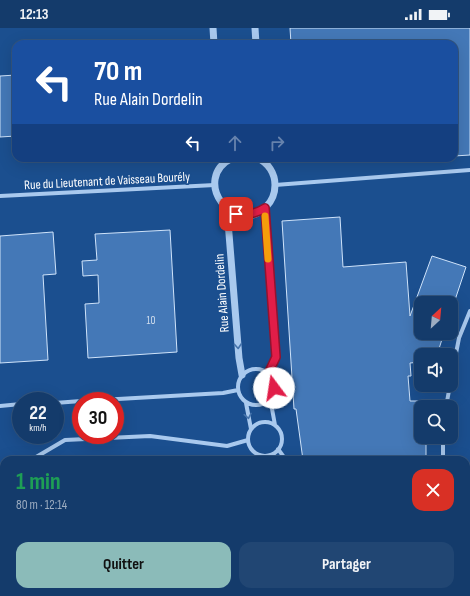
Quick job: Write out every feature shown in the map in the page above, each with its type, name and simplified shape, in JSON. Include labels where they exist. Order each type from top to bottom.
[{"type":"street","points":[[213,28],[214,40]]},
{"type":"street","points":[[255,28],[256,40]]},
{"type":"street","points":[[223,162],[216,178],[216,194],[221,203],[227,209],[236,214],[246,215],[256,213],[265,208],[274,193],[274,175],[270,167],[264,162]]},
{"type":"street","points":[[275,185],[470,170]]},
{"type":"street","name":"Rue du Lieutenant de Vaisseau Bourély","points":[[0,196],[215,185]]},
{"type":"street","points":[[265,208],[276,357],[268,374]]},
{"type":"street","name":"Rue Alain Dordelin","points":[[227,209],[238,358],[242,375],[238,384],[238,390]]},
{"type":"street","points":[[456,348],[458,338],[470,311]]},
{"type":"street","points":[[124,399],[223,393],[238,390],[246,403],[251,429],[248,440],[249,446],[257,454],[268,455],[278,449],[281,434],[275,426],[270,398],[274,388],[273,383],[268,374],[258,369],[252,369],[242,375]]},
{"type":"street","points":[[246,403],[261,404],[270,398]]},
{"type":"street","points":[[0,406],[12,405]]},
{"type":"street","points":[[251,429],[255,425],[265,422],[275,426]]},
{"type":"street","points":[[38,456],[65,440],[150,436],[227,446],[248,440]]},
{"type":"street","points":[[443,444],[443,456]]},
{"type":"street","points":[[278,449],[283,456]]},
{"type":"building","points":[[290,28],[470,28],[470,155],[458,156],[458,40],[291,40]]},
{"type":"building","points":[[12,75],[12,136],[0,137],[0,76]]},
{"type":"building","points":[[340,217],[343,267],[406,262],[410,316],[414,305],[414,340],[442,340],[439,348],[414,348],[414,363],[410,363],[411,376],[408,376],[410,401],[414,401],[414,444],[426,444],[426,456],[302,456],[296,409],[294,409],[282,221]]},
{"type":"building","points":[[170,230],[177,352],[88,358],[85,304],[99,303],[98,275],[83,276],[82,261],[97,260],[95,234]]},
{"type":"building","points":[[53,232],[56,274],[43,275],[48,360],[0,363],[0,236]]},
{"type":"building","points":[[432,256],[466,267],[456,296],[417,296]]},
{"type":"slow traffic","points":[[265,216],[268,259]]},
{"type":"route","points":[[236,214],[246,215],[256,213],[265,208],[276,357],[268,374],[274,388]]}]
